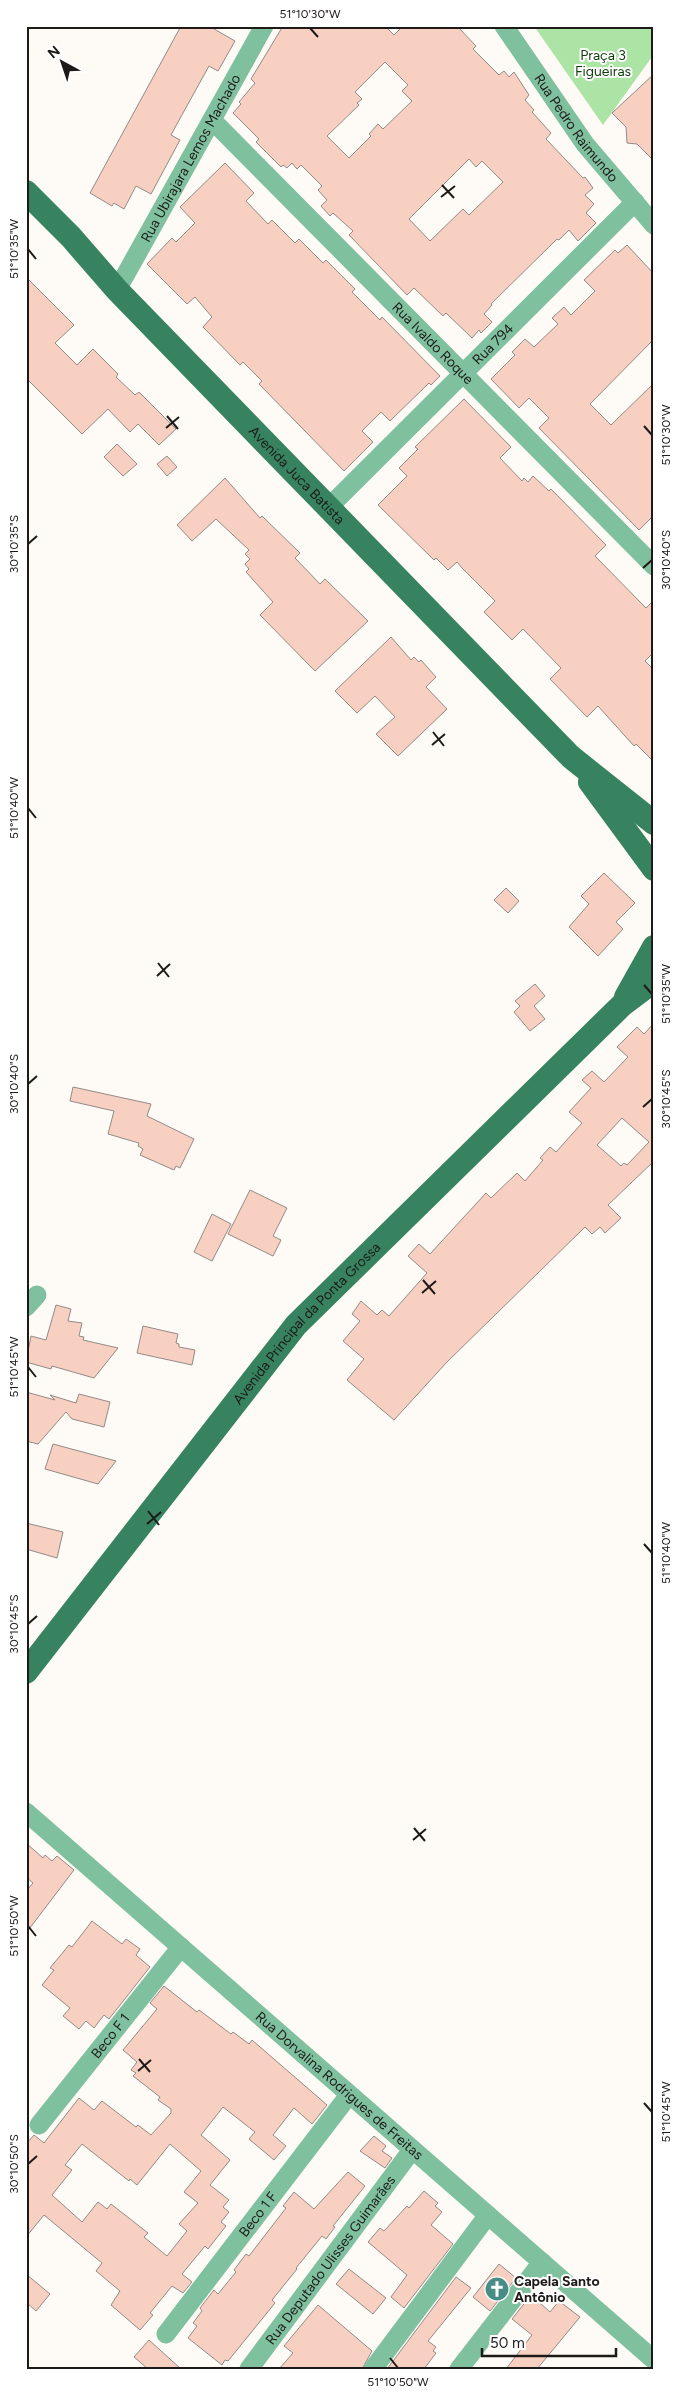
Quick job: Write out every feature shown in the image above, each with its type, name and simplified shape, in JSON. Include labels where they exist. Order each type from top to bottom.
[{"type":"main road","name":"Avenida Juca Batista","points":[[26,192],[71,237],[118,290],[571,757],[654,869]]},
{"type":"main road","name":"Avenida Juca Batista","points":[[571,757],[654,822]]},
{"type":"main road","name":"Avenida Principal da Ponta Grossa","points":[[622,1005],[654,947]]},
{"type":"main road","name":"Avenida Principal da Ponta Grossa","points":[[26,1672],[296,1324],[622,1005],[654,981]]},
{"type":"street","name":"Rua Ubirajara Lemos Machado","points":[[118,290],[264,26]]},
{"type":"street","name":"Rua Pedro Raimundo","points":[[504,26],[586,144],[654,225]]},
{"type":"street","name":"Rua Ivaldo Roque","points":[[212,120],[654,566]]},
{"type":"street","name":"Rua 794","points":[[329,507],[635,202]]},
{"type":"street","name":"Rua Dorvalina Rodrigues de Freitas","points":[[26,1812],[654,2360]]},
{"type":"street","name":"Beco F 1","points":[[39,2125],[181,1946]]},
{"type":"street","name":"Beco 1 F","points":[[166,2334],[349,2095]]},
{"type":"street","name":"Rua Deputado Ulisses Guimarães","points":[[249,2369],[412,2150]]},
{"type":"street","points":[[373,2369],[488,2215]]},
{"type":"street","points":[[459,2369],[542,2262]]},
{"type":"green space","name":"Praça 3 Figueiras","points":[[534,26],[654,26],[654,54],[603,125]]},
{"type":"building","points":[[181,26],[209,26],[235,41],[218,71],[209,66],[183,113],[171,135],[180,140],[151,194],[136,186],[124,209],[114,203],[112,206],[90,193]]},
{"type":"building","points":[[283,26],[385,26],[394,35],[403,26],[457,26],[476,46],[473,49],[499,75],[504,71],[509,77],[514,72],[529,95],[525,100],[534,110],[532,112],[551,133],[546,139],[583,178],[585,177],[593,188],[585,195],[594,204],[586,213],[596,223],[578,241],[569,230],[559,240],[557,239],[491,304],[484,314],[492,322],[481,333],[479,330],[472,338],[446,313],[443,316],[414,288],[407,295],[349,235],[353,231],[333,213],[330,216],[321,206],[327,200],[318,190],[322,186],[301,165],[297,169],[292,163],[287,168],[283,165],[281,167],[256,142],[259,139],[233,113],[241,104],[239,102],[255,83],[251,79]],"holes":[[[385,62],[408,85],[402,91],[412,101],[383,129],[378,124],[369,134],[371,136],[349,158],[327,136],[359,105],[357,103],[362,99],[355,92]],[[469,159],[476,167],[482,161],[503,182],[469,215],[463,209],[430,241],[409,219]]]},
{"type":"building","points":[[654,74],[654,161],[637,144],[627,143],[626,127],[612,113]]},
{"type":"building","points":[[225,163],[254,193],[246,201],[268,224],[272,220],[295,243],[299,239],[323,263],[326,260],[355,289],[352,292],[380,320],[382,317],[440,376],[431,385],[429,383],[390,421],[381,412],[362,431],[373,442],[344,471],[259,384],[262,381],[243,362],[240,365],[203,327],[212,317],[195,297],[187,304],[147,264],[172,238],[176,242],[195,223],[180,207]]},
{"type":"building","points":[[627,245],[654,274],[654,339],[590,404],[611,425],[654,383],[654,515],[639,530],[539,428],[549,418],[529,398],[519,408],[491,379],[515,355],[512,352],[525,339],[534,347],[558,324],[552,318],[564,307],[571,315],[595,291],[584,280],[615,250],[618,253]]},
{"type":"building","points":[[26,277],[74,325],[55,343],[77,365],[93,349],[118,374],[116,377],[135,395],[139,392],[176,429],[159,445],[138,424],[130,432],[108,409],[82,434],[26,378]]},
{"type":"building","points":[[464,399],[511,447],[500,458],[522,481],[524,478],[528,482],[533,476],[549,491],[551,489],[606,545],[595,556],[646,608],[654,600],[654,652],[645,661],[654,670],[654,762],[636,744],[634,746],[598,706],[587,717],[550,679],[561,668],[523,629],[512,640],[484,612],[495,601],[457,562],[448,570],[436,558],[434,560],[378,505],[407,476],[399,468],[418,449],[415,447]]},
{"type":"building","points":[[117,444],[137,464],[123,476],[104,457]]},
{"type":"building","points":[[167,456],[177,467],[167,476],[157,464]]},
{"type":"building","points":[[225,478],[260,518],[262,516],[300,553],[295,558],[320,584],[325,579],[368,621],[315,671],[260,615],[273,602],[246,572],[249,569],[245,564],[250,559],[245,554],[249,550],[216,519],[192,541],[177,525]]},
{"type":"building","points":[[391,637],[411,660],[414,657],[419,662],[421,660],[436,677],[426,687],[447,709],[398,756],[376,734],[395,717],[375,696],[357,713],[335,691]]},
{"type":"building","points":[[604,873],[635,903],[616,922],[623,929],[598,956],[569,927],[589,904],[581,896]]},
{"type":"building","points":[[506,888],[519,901],[508,913],[494,900]]},
{"type":"building","points":[[535,984],[545,996],[534,1006],[545,1019],[530,1031],[514,1012],[520,1006],[515,1001]]},
{"type":"building","points":[[654,1023],[654,1161],[608,1205],[621,1218],[605,1233],[600,1227],[592,1234],[585,1227],[447,1362],[394,1420],[347,1380],[364,1359],[343,1341],[360,1321],[352,1314],[361,1301],[377,1315],[382,1310],[389,1316],[427,1273],[408,1256],[419,1244],[430,1254],[486,1193],[491,1198],[517,1173],[525,1181],[543,1160],[540,1158],[550,1147],[556,1152],[582,1123],[569,1112],[591,1088],[582,1080],[592,1071],[604,1082],[628,1057],[617,1047],[637,1027],[644,1034]],"holes":[[[622,1118],[649,1142],[627,1165],[624,1163],[621,1166],[597,1145]]]},
{"type":"building","points":[[73,1087],[151,1104],[147,1116],[194,1139],[180,1168],[176,1166],[174,1170],[140,1155],[143,1149],[138,1146],[139,1143],[108,1134],[114,1111],[70,1101]]},
{"type":"building","points":[[250,1190],[287,1208],[273,1236],[281,1240],[273,1256],[228,1234]]},
{"type":"building","points":[[212,1214],[231,1224],[212,1261],[194,1252]]},
{"type":"building","points":[[56,1305],[71,1309],[68,1321],[82,1323],[79,1336],[84,1337],[83,1340],[118,1348],[94,1378],[52,1366],[51,1369],[26,1362],[31,1336],[46,1340]]},
{"type":"building","points":[[143,1326],[178,1334],[176,1343],[179,1344],[179,1347],[195,1350],[192,1365],[137,1353]]},
{"type":"building","points":[[26,1392],[55,1400],[50,1395],[76,1403],[79,1394],[110,1402],[104,1427],[72,1419],[66,1412],[38,1444],[26,1441]]},
{"type":"building","points":[[53,1444],[116,1461],[98,1484],[45,1469]]},
{"type":"building","points":[[26,1523],[63,1532],[57,1558],[26,1549]]},
{"type":"building","points":[[26,1843],[43,1858],[45,1855],[52,1861],[57,1856],[74,1870],[26,1933],[26,1891],[33,1883],[26,1877]]},
{"type":"building","points":[[92,1921],[122,1944],[126,1939],[140,1949],[136,1955],[150,1967],[109,2019],[104,2015],[94,2028],[86,2021],[79,2029],[63,2016],[70,2008],[42,1985],[54,1970],[50,1968],[69,1945],[72,1947]]},
{"type":"building","points":[[164,1986],[197,2012],[199,2010],[231,2034],[233,2032],[249,2044],[252,2040],[327,2105],[312,2124],[294,2108],[273,2135],[286,2146],[274,2160],[249,2139],[255,2132],[223,2107],[201,2135],[230,2160],[210,2185],[229,2200],[223,2207],[229,2212],[221,2222],[226,2226],[208,2249],[205,2246],[182,2274],[192,2282],[183,2293],[172,2286],[150,2313],[153,2315],[140,2330],[111,2305],[120,2291],[96,2271],[102,2263],[44,2215],[26,2237],[26,2144],[34,2135],[44,2143],[79,2098],[94,2110],[102,2101],[136,2127],[138,2125],[151,2135],[171,2113],[171,2109],[158,2100],[160,2097],[133,2076],[136,2073],[131,2070],[137,2062],[123,2050],[157,2009],[150,2003]],"holes":[[[82,2144],[129,2181],[130,2179],[137,2185],[170,2144],[201,2171],[184,2192],[198,2203],[179,2224],[187,2231],[167,2256],[144,2237],[148,2233],[111,2204],[107,2209],[98,2202],[82,2222],[52,2195],[72,2170],[65,2165]]]},
{"type":"building","points":[[374,2136],[386,2146],[382,2151],[392,2158],[385,2168],[360,2151]]},
{"type":"building","points":[[348,2172],[365,2186],[333,2226],[335,2227],[326,2239],[322,2236],[296,2268],[272,2300],[275,2303],[228,2361],[225,2360],[222,2365],[188,2338],[197,2326],[193,2323],[202,2311],[200,2308],[214,2290],[218,2294],[236,2272],[234,2270],[246,2254],[249,2256],[286,2208],[283,2206],[294,2192],[314,2209]]},
{"type":"building","points":[[424,2191],[438,2203],[435,2206],[442,2212],[431,2225],[453,2244],[404,2308],[391,2297],[407,2275],[368,2242],[380,2228],[384,2231]]},
{"type":"building","name":"Capela Santo Antônio","points":[[499,2264],[516,2278],[490,2311],[473,2297]]},
{"type":"building","points":[[349,2269],[386,2298],[373,2314],[336,2284]]},
{"type":"building","points":[[26,2274],[50,2294],[36,2311],[26,2302]]},
{"type":"building","points":[[456,2277],[471,2288],[428,2341],[436,2347],[433,2351],[436,2353],[424,2369],[387,2369]]},
{"type":"building","points":[[531,2295],[550,2312],[559,2301],[580,2317],[537,2369],[506,2369],[532,2335],[512,2319]]},
{"type":"building","points":[[318,2305],[372,2351],[362,2369],[279,2369],[293,2353],[284,2346]]},
{"type":"building","points":[[149,2340],[181,2369],[148,2369],[134,2357]]},
{"type":"place","name":"Capela Santo Antônio","points":[[497,2289]]}]
